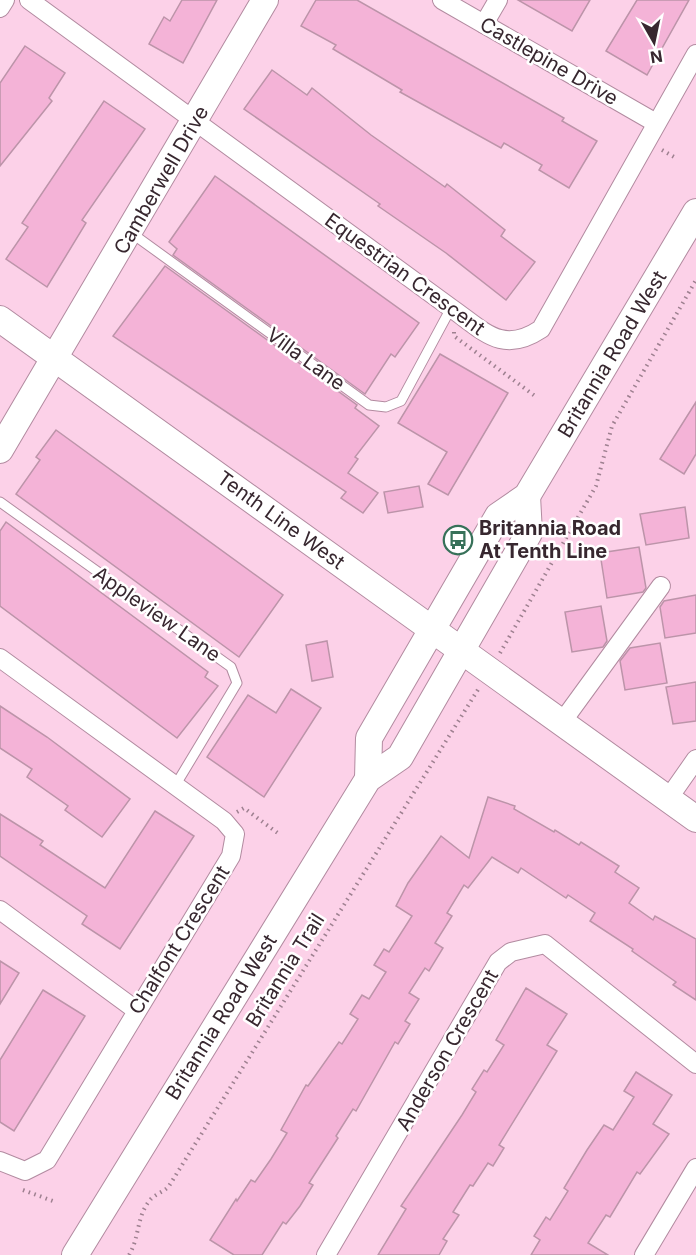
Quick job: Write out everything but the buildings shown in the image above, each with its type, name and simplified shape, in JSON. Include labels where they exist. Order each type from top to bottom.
[{"type":"main road","name":"Camberwell Drive","points":[[0,450],[266,0]]},
{"type":"main road","name":"Britannia Road West","points":[[368,779],[369,738],[498,516],[527,496],[696,212]]},
{"type":"main road","name":"Tenth Line West","points":[[0,319],[464,650],[696,819]]},
{"type":"main road","name":"Britannia Road West","points":[[75,1255],[368,779],[400,757],[464,650],[529,533],[527,496]]},
{"type":"street","points":[[0,8],[5,0]]},
{"type":"street","name":"Equestrian Crescent","points":[[29,0],[194,123],[493,338],[511,342],[525,339],[541,329],[696,54]]},
{"type":"street","name":"Castlepine Drive","points":[[442,0],[656,123]]},
{"type":"street","points":[[484,24],[498,0]]},
{"type":"street","points":[[562,722],[661,586]]},
{"type":"street","points":[[0,658],[224,821]]},
{"type":"street","points":[[668,798],[696,759]]},
{"type":"street","name":"Chalfont Crescent","points":[[0,1161],[25,1171],[47,1160],[231,856],[236,834],[224,821]]},
{"type":"street","points":[[0,910],[136,1010]]},
{"type":"street","name":"Anderson Crescent","points":[[326,1255],[498,962],[511,952],[545,944],[696,1064]]},
{"type":"street","points":[[644,1255],[696,1168]]},
{"type":"lane","name":"Villa Lane","points":[[130,232],[369,405],[386,407],[401,401],[451,308]]},
{"type":"lane","name":"Appleview Lane","points":[[0,502],[231,666],[237,683],[175,786]]},
{"type":"path","points":[[507,642],[596,486],[612,426],[696,280]]},
{"type":"path","points":[[451,308],[454,336],[535,396]]},
{"type":"path","name":"Britannia Trail","points":[[129,1255],[138,1236],[140,1216],[150,1199],[169,1186],[472,699]]},
{"type":"path","points":[[224,821],[244,808],[279,834]]},
{"type":"path","points":[[21,1190],[53,1201]]},
{"type":"place","name":"Britannia Road At Tenth Line","points":[[458,540]]}]
